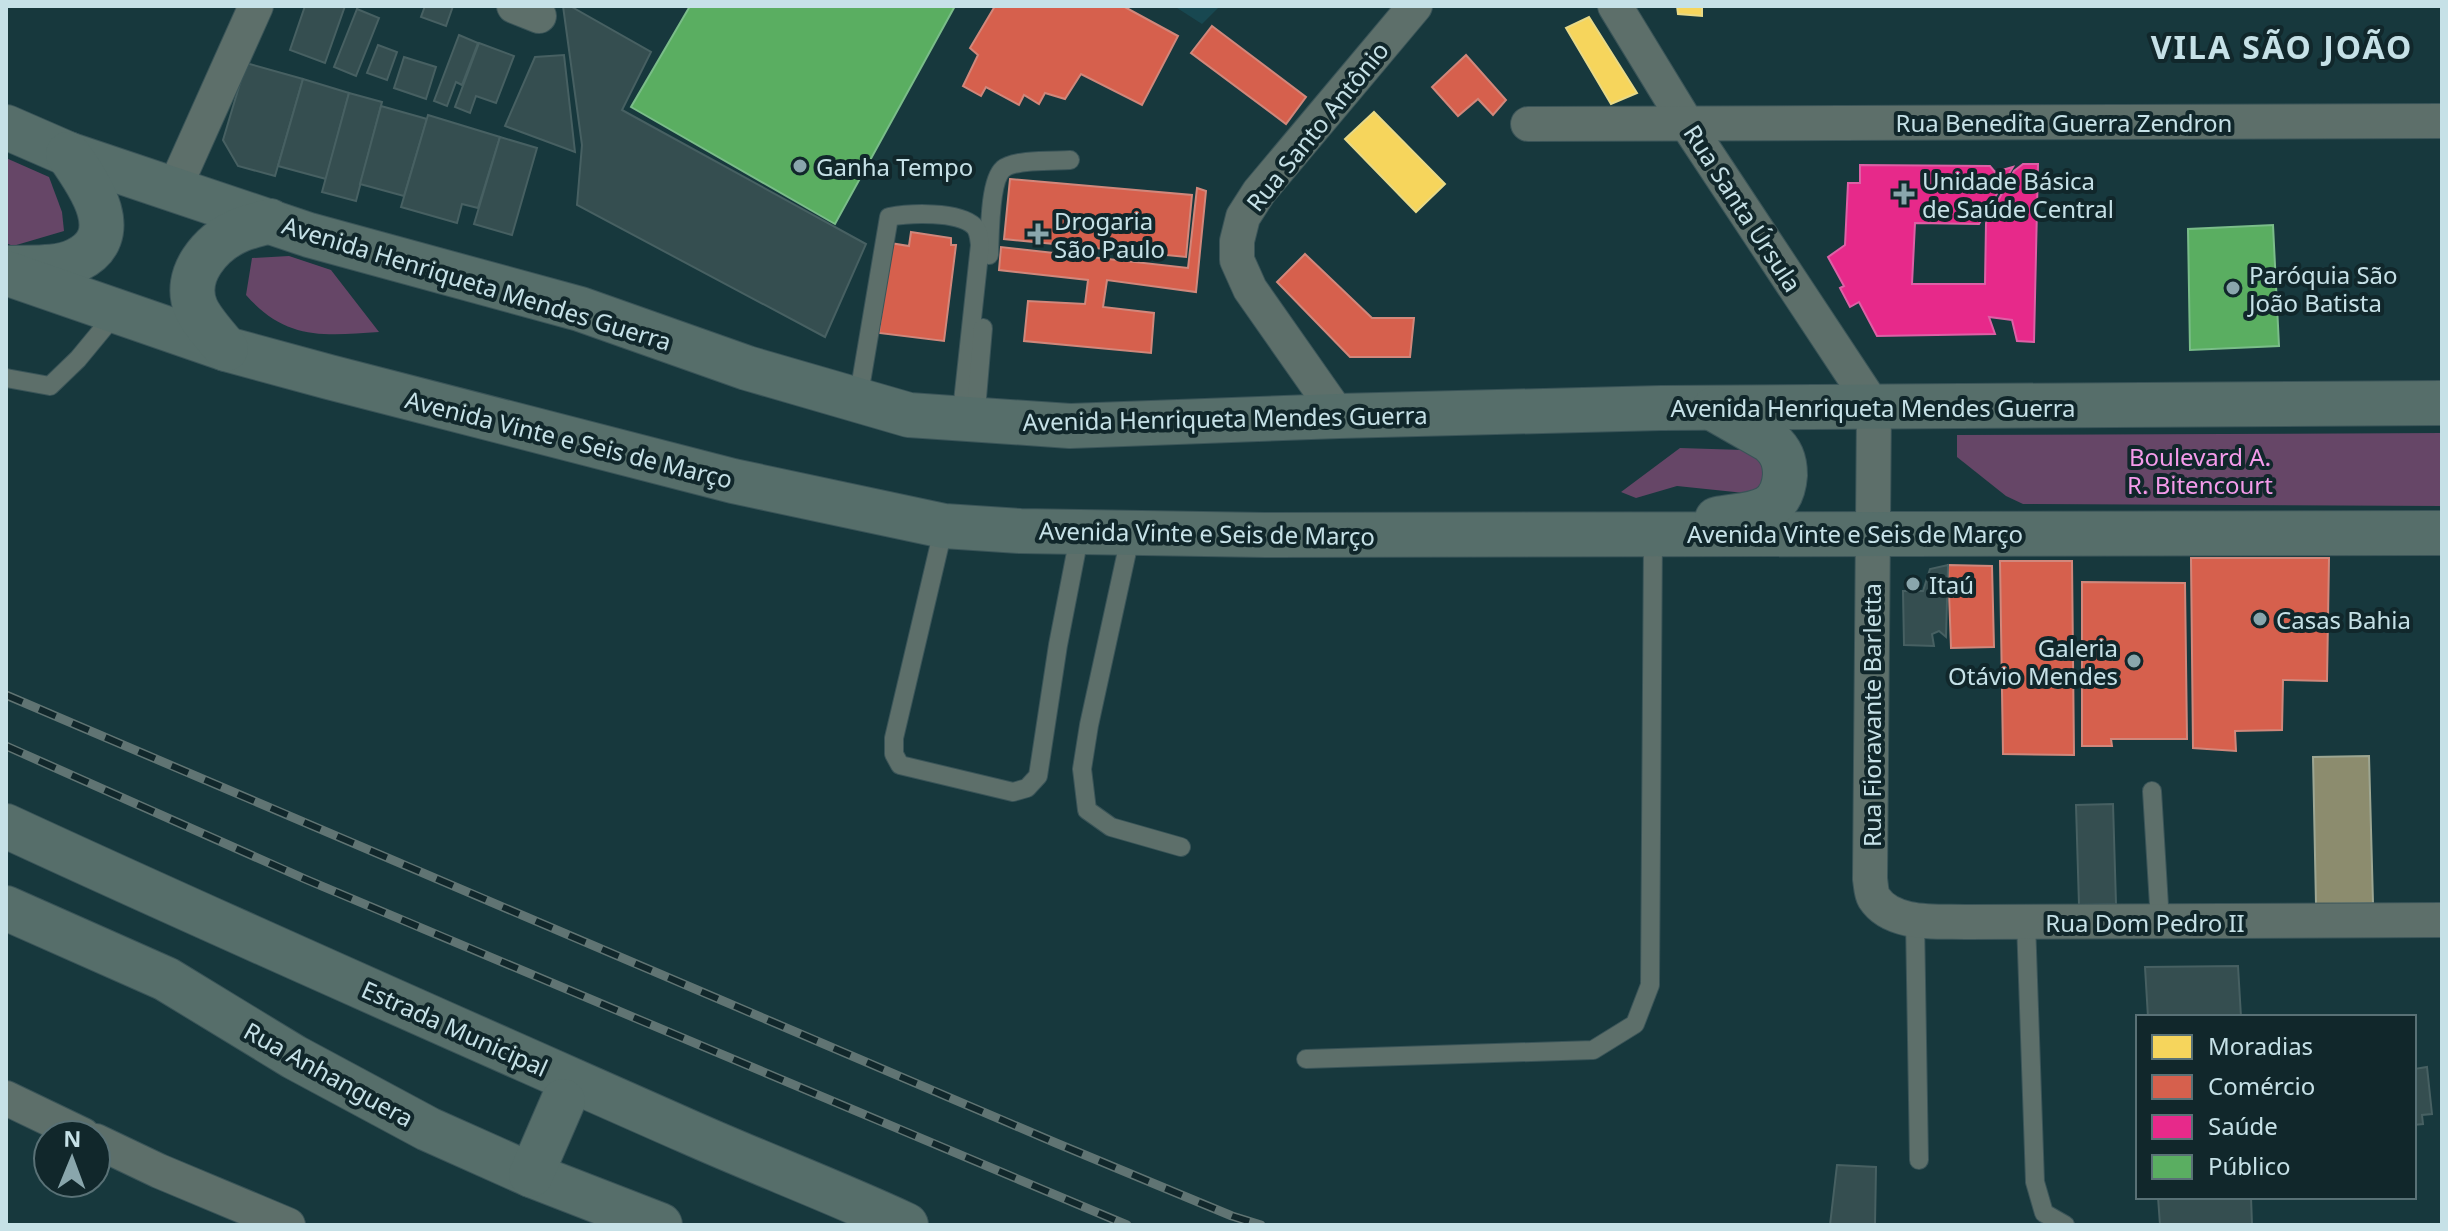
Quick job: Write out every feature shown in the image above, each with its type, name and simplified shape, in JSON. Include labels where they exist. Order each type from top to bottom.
[{"type":"main road","name":"Avenida Henriqueta Mendes Guerra","points":[[6,127],[68,154],[309,235],[580,309],[747,368],[909,415],[1070,426],[1711,407],[2442,403]]},
{"type":"main road","points":[[6,270],[76,261],[97,246],[103,227],[101,216],[79,169],[68,154]]},
{"type":"main road","points":[[226,349],[196,309],[194,274],[217,243],[239,230],[270,221]]},
{"type":"main road","name":"Avenida Vinte e Seis de Março","points":[[6,270],[116,313],[226,349],[733,481],[944,526],[1131,533],[1492,536],[1653,533],[2442,533]]},
{"type":"main road","points":[[1653,533],[1762,511],[1773,506],[1780,496],[1785,466],[1778,448],[1761,434],[1711,407]]},
{"type":"main road","name":"Estrada Municipal","points":[[6,826],[180,907],[735,1152],[850,1198],[895,1223]]},
{"type":"main road","points":[[180,907],[246,955],[563,1101],[608,1114],[678,1145],[735,1152]]},
{"type":"main road","name":"Rua Anhanguera","points":[[6,908],[166,979],[294,1057],[428,1129],[531,1175],[660,1225]]},
{"type":"main road","points":[[531,1175],[563,1101]]},
{"type":"street","points":[[174,189],[256,6]]},
{"type":"street","name":"Rua Santo Antônio","points":[[1339,416],[1250,289],[1237,260],[1237,241],[1243,217],[1259,192],[1415,6]]},
{"type":"street","name":"Rua Santa Úrsula","points":[[1615,6],[1687,124],[1874,407]]},
{"type":"street","name":"Rua Benedita Guerra Zendron","points":[[1528,124],[2442,121]]},
{"type":"street","name":"Rua Fioravante Barletta","points":[[1870,879],[1874,407]]},
{"type":"street","name":"Rua Dom Pedro II","points":[[1870,879],[1873,897],[1889,912],[1915,920],[2442,920]]},
{"type":"street","points":[[6,1098],[50,1119]]},
{"type":"street","points":[[112,1148],[288,1225]]},
{"type":"lane","points":[[968,420],[996,181],[1003,169],[1017,164],[1070,160]]},
{"type":"lane","points":[[858,400],[889,217],[907,213],[946,216],[972,224],[978,232],[980,245],[968,420]]},
{"type":"lane","points":[[6,378],[50,386],[78,359],[116,313]]},
{"type":"lane","points":[[944,526],[894,738],[894,754],[900,765],[1013,792],[1027,788],[1038,776],[1058,645],[1080,532]]},
{"type":"lane","points":[[1131,533],[1082,769],[1087,810],[1111,827],[1181,847]]},
{"type":"lane","points":[[1306,1059],[1593,1050],[1635,1024],[1650,985],[1653,533]]},
{"type":"lane","points":[[2152,791],[2160,922]]},
{"type":"lane","points":[[1915,920],[1919,1160]]},
{"type":"lane","points":[[2026,922],[2035,1182],[2044,1213],[2065,1225]]},
{"type":"shaded area","points":[[1174,6],[1220,6],[1202,24]]},
{"type":"green space","points":[[6,158],[49,177],[62,212],[64,231],[13,246],[6,243]]},
{"type":"green space","points":[[289,256],[331,270],[379,332],[306,332],[291,328],[261,310],[246,295],[252,258]]},
{"type":"green space","name":"Boulevard A. R. Bitencourt","points":[[2442,433],[2442,506],[2023,504],[2006,496],[1957,457],[1957,435]]},
{"type":"green space","points":[[1680,448],[1775,451],[1778,483],[1754,494],[1677,486],[1636,498],[1621,492]]},
{"type":"building: Moradias","points":[[1677,6],[1702,6],[1702,16],[1678,14]]},
{"type":"building: Moradias","points":[[1589,17],[1637,93],[1611,104],[1566,28]]},
{"type":"building: Moradias","points":[[1374,112],[1445,184],[1416,212],[1345,139]]},
{"type":"building: Comércio","points":[[995,6],[1123,6],[1178,36],[1142,105],[1081,74],[1065,99],[1045,93],[1039,104],[1024,95],[1019,105],[986,87],[981,96],[963,86],[978,55],[970,48]]},
{"type":"building: Comércio","points":[[1212,26],[1306,97],[1286,124],[1191,53]]},
{"type":"building: Comércio","points":[[1466,55],[1506,100],[1493,115],[1478,99],[1458,116],[1432,87]]},
{"type":"building: Comércio","points":[[1010,179],[1192,195],[1186,257],[1004,239]]},
{"type":"building: Comércio","points":[[1197,188],[1206,191],[1196,292],[1107,280],[1103,307],[1154,313],[1151,353],[1024,341],[1028,301],[1085,304],[1088,280],[999,270],[1001,247],[1188,268]]},
{"type":"building: Comércio","points":[[911,232],[951,238],[951,245],[956,245],[944,341],[879,333],[890,243],[909,246]]},
{"type":"building: Comércio","points":[[1305,254],[1372,318],[1414,318],[1410,357],[1350,357],[1277,282]]},
{"type":"building: Comércio","name":"Casas Bahia","points":[[2191,558],[2329,558],[2327,681],[2283,680],[2282,730],[2235,731],[2236,751],[2193,748]]},
{"type":"building: Comércio","points":[[2000,561],[2072,561],[2074,755],[2003,754]]},
{"type":"building: Comércio","points":[[1948,565],[1992,566],[1994,647],[1951,648]]},
{"type":"building: Comércio","name":"Galeria Otávio Mendes","points":[[2082,582],[2185,583],[2187,739],[2111,739],[2112,746],[2082,746]]},
{"type":"building: Saúde","points":[[2023,164],[2038,164],[2034,342],[2017,341],[2012,320],[1989,317],[1995,334],[1877,336],[1859,302],[1850,307],[1840,288],[1844,286],[1828,257],[1845,245],[1848,183],[1860,183],[1860,165],[1990,166],[1995,172],[2013,167],[1979,224],[1915,223],[1912,284],[1985,284],[1986,223],[2014,171]]},
{"type":"building: Público","name":"Ganha Tempo","points":[[690,6],[955,6],[835,224],[631,107]]},
{"type":"building: Público","name":"Paróquia São João Batista","points":[[2273,225],[2279,346],[2190,350],[2188,229]]},
{"type":"building: Indústria","points":[[2369,756],[2373,903],[2316,904],[2313,757]]},
{"type":"building: Outros","points":[[305,6],[345,6],[325,63],[290,50]]},
{"type":"building: Outros","points":[[425,6],[453,6],[446,26],[421,17]]},
{"type":"building: Outros","points":[[563,6],[570,6],[651,52],[622,110],[866,244],[825,337],[577,205],[582,145]]},
{"type":"building: Outros","points":[[357,9],[379,18],[356,76],[334,67]]},
{"type":"building: Outros","points":[[459,35],[478,43],[462,85],[456,82],[447,106],[434,101]]},
{"type":"building: Outros","points":[[479,43],[514,56],[496,103],[476,96],[470,113],[455,107]]},
{"type":"building: Outros","points":[[378,45],[397,52],[387,80],[367,73]]},
{"type":"building: Outros","points":[[564,55],[575,152],[505,126],[535,57]]},
{"type":"building: Outros","points":[[404,57],[436,67],[426,99],[394,88]]},
{"type":"building: Outros","points":[[246,63],[303,79],[275,176],[238,166],[223,140]]},
{"type":"building: Outros","points":[[303,79],[349,93],[326,179],[278,166]]},
{"type":"building: Outros","points":[[349,93],[382,102],[356,201],[322,192]]},
{"type":"building: Outros","points":[[381,106],[427,119],[404,196],[360,184]]},
{"type":"building: Outros","points":[[428,115],[500,137],[478,208],[462,204],[457,223],[401,207]]},
{"type":"building: Outros","points":[[500,137],[537,148],[512,235],[474,224]]},
{"type":"building: Outros","points":[[1948,565],[1946,637],[1939,631],[1932,634],[1934,646],[1904,645],[1903,591],[1923,591],[1930,569]]},
{"type":"building: Outros","points":[[2113,804],[2116,904],[2079,905],[2076,805]]},
{"type":"building: Outros","points":[[2238,966],[2241,1015],[2148,1015],[2145,967]]},
{"type":"building: Outros","points":[[2427,1067],[2432,1114],[2422,1115],[2423,1124],[2416,1125],[2416,1069]]},
{"type":"building: Outros","points":[[1837,1165],[1876,1167],[1875,1225],[1830,1225]]},
{"type":"building: Outros","points":[[2158,1199],[2251,1199],[2252,1225],[2160,1225]]},
{"type":"railway","points":[[6,695],[1056,1143],[1232,1216],[1261,1225]]},
{"type":"railway","points":[[6,746],[305,879],[1127,1225]]},
{"type":"place","name":"Ganha Tempo","points":[[800,166]]},
{"type":"place","name":"Unidade Básica de Saúde Central","points":[[1904,194]]},
{"type":"place","name":"Drogaria São Paulo","points":[[1038,234]]},
{"type":"place","name":"Paróquia São João Batista","points":[[2233,288]]},
{"type":"place","name":"Itaú","points":[[1913,584]]},
{"type":"place","name":"Casas Bahia","points":[[2260,619]]},
{"type":"place","name":"Galeria Otávio Mendes","points":[[2134,661]]},
{"type":"district","name":"VILA SÃO JOÃO","points":[[2282,46]]}]
